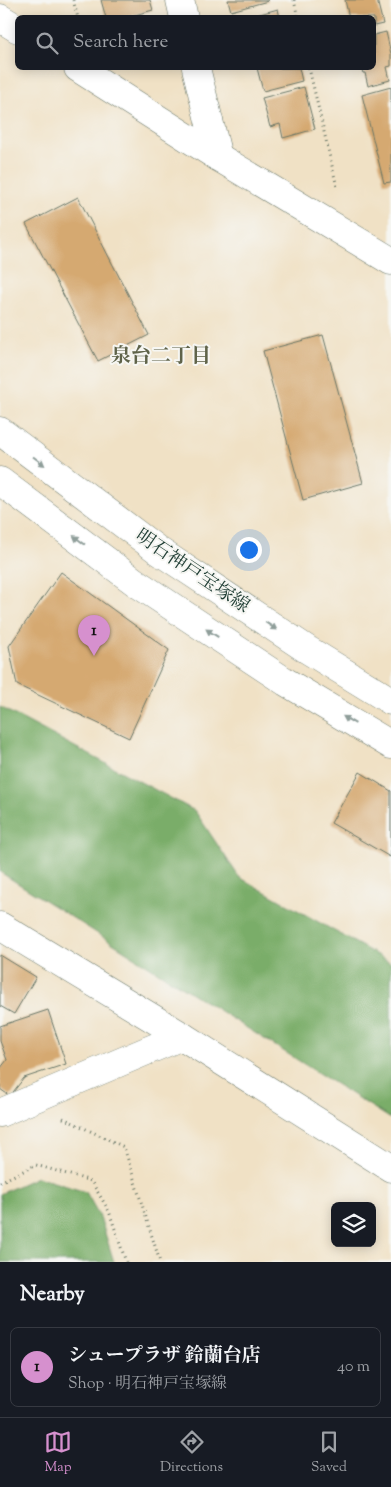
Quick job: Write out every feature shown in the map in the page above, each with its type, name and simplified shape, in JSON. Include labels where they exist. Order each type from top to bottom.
[{"type":"street","points":[[180,0],[183,15]]},
{"type":"street","points":[[0,18],[15,27]]},
{"type":"street","points":[[81,70],[218,157],[391,261]]},
{"type":"street","points":[[196,70],[218,157]]},
{"type":"street","name":"明石神戸宝塚線","points":[[0,431],[159,551],[308,650],[391,701]]},
{"type":"street","name":"明石神戸宝塚線","points":[[0,481],[135,582],[286,682],[391,745]]},
{"type":"street","points":[[0,926],[182,1036],[391,1168]]},
{"type":"street","points":[[0,1113],[182,1036]]},
{"type":"path","points":[[74,0],[77,15]]},
{"type":"path","points":[[294,0],[297,15]]},
{"type":"path","points":[[309,70],[337,187]]},
{"type":"path","points":[[28,1102],[124,1148],[160,1262]]},
{"type":"path","points":[[0,1182],[36,1165],[91,1180],[109,1211],[126,1262]]},
{"type":"green space","points":[[0,707],[195,811],[239,877],[391,963],[391,1119],[0,872]]},
{"type":"green space","points":[[37,1177],[86,1192],[100,1217],[114,1262],[0,1262],[0,1194]]},
{"type":"building","points":[[101,0],[150,0],[153,10],[135,15],[105,15]]},
{"type":"building","points":[[228,0],[268,0],[268,1],[231,11]]},
{"type":"building","points":[[345,0],[377,0],[383,24],[376,26],[376,15],[348,15]]},
{"type":"building","points":[[278,9],[279,15],[256,15]]},
{"type":"building","points":[[386,32],[391,54],[391,66],[387,67],[390,80],[368,86],[365,73],[362,70],[376,70],[376,34]]},
{"type":"building","points":[[258,70],[299,70],[302,81],[263,91]]},
{"type":"building","points":[[304,87],[315,129],[283,138],[280,124],[270,127],[262,98]]},
{"type":"building","points":[[391,87],[391,182],[384,183],[362,95]]},
{"type":"building","points":[[78,197],[149,335],[98,361],[26,224]]},
{"type":"building","points":[[323,335],[363,483],[303,500],[263,351]]},
{"type":"building","points":[[61,572],[169,650],[129,738],[17,685],[9,646]]},
{"type":"building","points":[[360,772],[391,791],[390,857],[331,823]]},
{"type":"building","points":[[0,955],[36,977],[14,1014],[0,1006]]},
{"type":"building","points":[[48,1010],[66,1064],[24,1078],[10,1096],[0,1089],[0,1069],[7,1060],[0,1041],[0,1026]]},
{"type":"place","name":"シュープラザ 鈴蘭台店","points":[[94,656]]},
{"type":"district","name":"泉台二丁目","points":[[161,357]]}]
